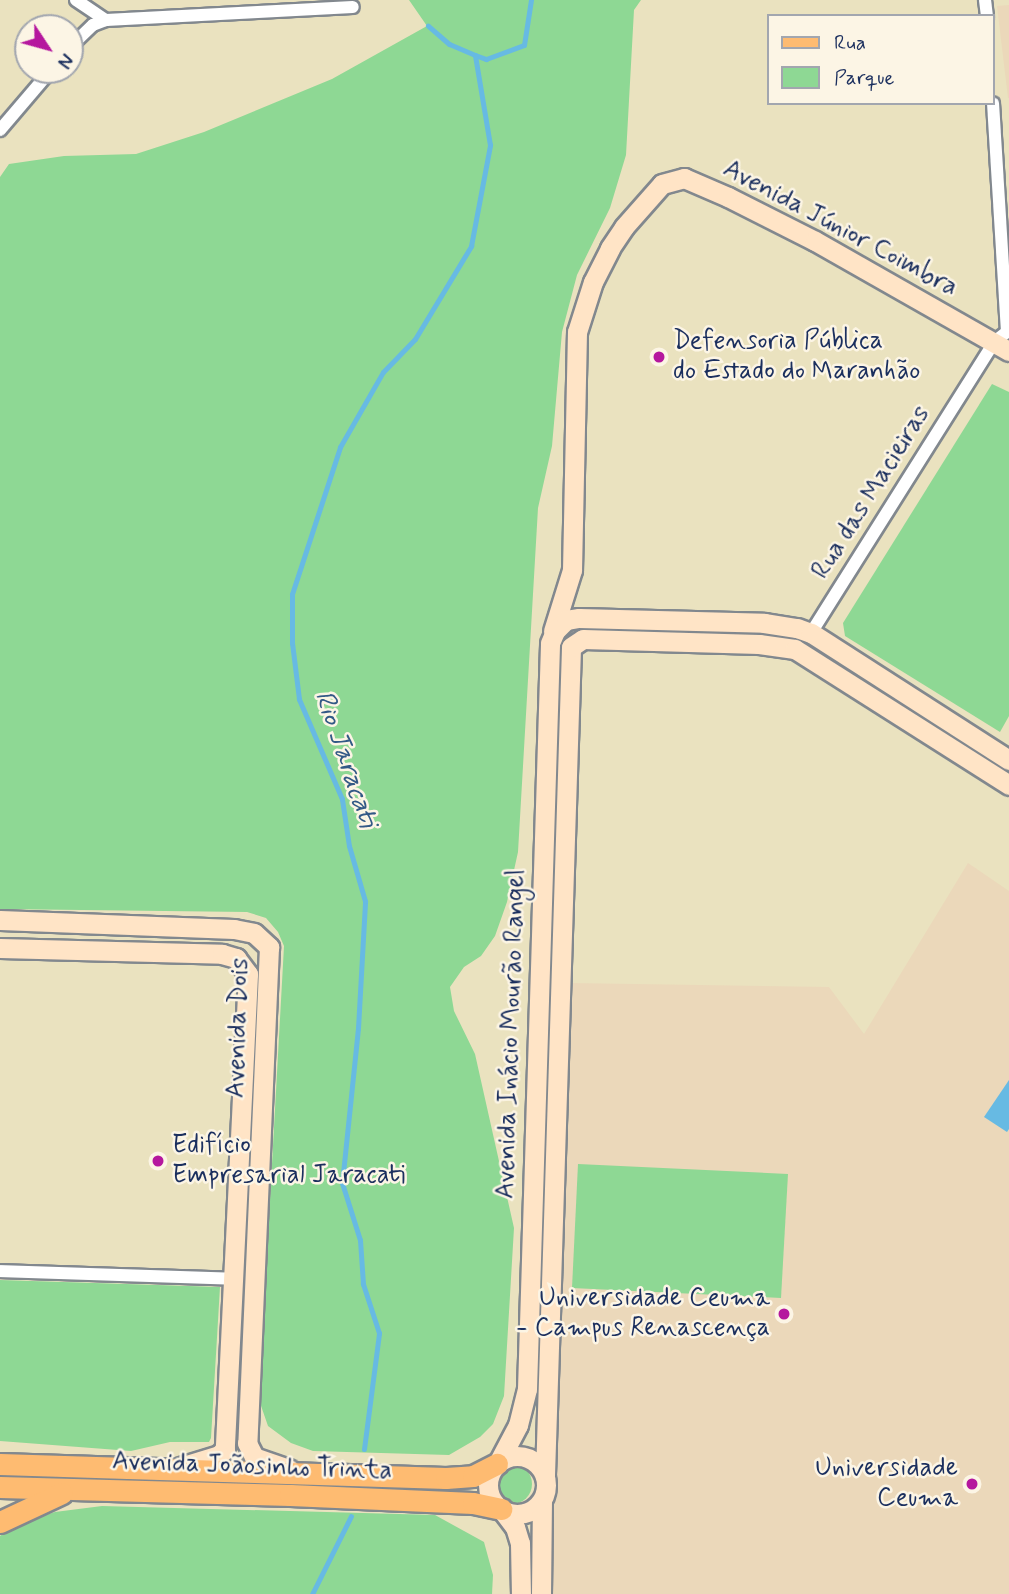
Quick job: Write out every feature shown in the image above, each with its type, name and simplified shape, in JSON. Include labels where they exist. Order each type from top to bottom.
[{"type":"main road","name":"Avenida Júnior Coimbra","points":[[551,639],[572,570],[577,332],[593,282],[610,248],[631,218],[662,184],[684,178],[728,197],[816,241],[1001,346]]},
{"type":"main road","points":[[551,639],[562,623],[579,618],[764,623],[811,633],[1008,756]]},
{"type":"main road","name":"Avenida Inácio Mourão Rangel","points":[[497,1463],[519,1425],[527,1389],[551,639]]},
{"type":"main road","name":"Avenida Inácio Mourão Rangel","points":[[545,1475],[568,653],[575,642],[583,639],[759,644],[795,649],[1009,785]]},
{"type":"main road","name":"Avenida Dois","points":[[0,920],[234,929],[254,933],[269,947],[247,1443],[251,1453],[258,1459],[303,1474]]},
{"type":"main road","points":[[40,948],[41,921]]},
{"type":"main road","name":"Avenida Dois","points":[[0,948],[222,954],[236,958],[246,968],[249,981],[225,1449],[219,1455],[173,1470]]},
{"type":"main road","points":[[521,1594],[518,1535],[494,1503],[488,1487],[490,1474],[497,1463],[512,1456],[528,1457],[545,1475],[547,1486],[542,1501],[541,1594]]},
{"type":"main road","name":"Avenida Joãosinho Trinta","points":[[0,1464],[461,1478],[479,1474],[497,1463]]},
{"type":"main road","name":"Avenida Joãosinho Trinta","points":[[0,1488],[303,1495],[473,1503],[501,1509]]},
{"type":"main road","points":[[0,1521],[72,1489]]},
{"type":"main road","points":[[501,1509],[512,1513],[527,1512],[542,1501]]},
{"type":"street","points":[[76,0],[106,20]]},
{"type":"street","points":[[84,34],[93,25],[106,20],[353,7]]},
{"type":"street","points":[[0,130],[39,84]]},
{"type":"street","name":"Rua das Macieiras","points":[[811,633],[1001,346],[1009,323],[993,105]]},
{"type":"street","points":[[0,1271],[235,1279]]},
{"type":"shaded area","points":[[1009,5],[1009,98],[1008,98],[997,6]]},
{"type":"shaded area","name":"Universidade Ceuma - Campus Renascença","points":[[968,863],[1009,891],[1009,1594],[550,1594],[570,983],[829,987],[864,1034]]},
{"type":"green space","points":[[409,0],[641,0],[634,10],[626,155],[610,208],[577,275],[562,332],[552,446],[538,508],[518,852],[507,902],[495,936],[481,956],[464,967],[450,987],[454,1011],[475,1054],[514,1228],[504,1396],[493,1424],[480,1437],[449,1455],[313,1451],[291,1443],[268,1426],[259,1400],[284,946],[278,932],[266,918],[247,912],[0,909],[0,177],[9,164],[64,156],[136,154],[204,132],[332,79],[427,26]]},
{"type":"green space","points":[[992,384],[1009,392],[1009,716],[1000,732],[845,636],[843,623]]},
{"type":"green space","points":[[578,1164],[788,1174],[781,1298],[572,1288]]},
{"type":"green space","points":[[0,1280],[220,1287],[209,1442],[170,1442],[131,1451],[0,1441]]},
{"type":"green space","points":[[512,1464],[526,1470],[532,1484],[526,1498],[512,1504],[498,1498],[492,1484],[498,1470]]},
{"type":"green space","points":[[102,1506],[435,1515],[484,1542],[493,1575],[492,1594],[0,1594],[0,1536],[15,1525],[55,1512]]},
{"type":"water","points":[[1009,1080],[1009,1129],[1007,1132],[984,1117]]},
{"type":"waterway","points":[[475,55],[486,59],[524,45],[531,0]]},
{"type":"waterway","name":"Rio Jaracati","points":[[364,1449],[379,1333],[363,1284],[360,1240],[342,1183],[358,1028],[365,901],[349,846],[342,799],[299,699],[292,643],[292,594],[340,447],[383,372],[415,339],[471,246],[490,145],[475,55],[449,44],[428,26]]},
{"type":"waterway","name":"Rio Jaracati","points":[[312,1594],[351,1516]]},
{"type":"place","name":"Defensoria Pública do Estado do Maranhão","points":[[659,357]]},
{"type":"place","name":"Edifício Empresarial Jaracati","points":[[158,1161]]},
{"type":"place","name":"Universidade Ceuma - Campus Renascença","points":[[784,1314]]},
{"type":"place","name":"Universidade Ceuma","points":[[972,1484]]}]
